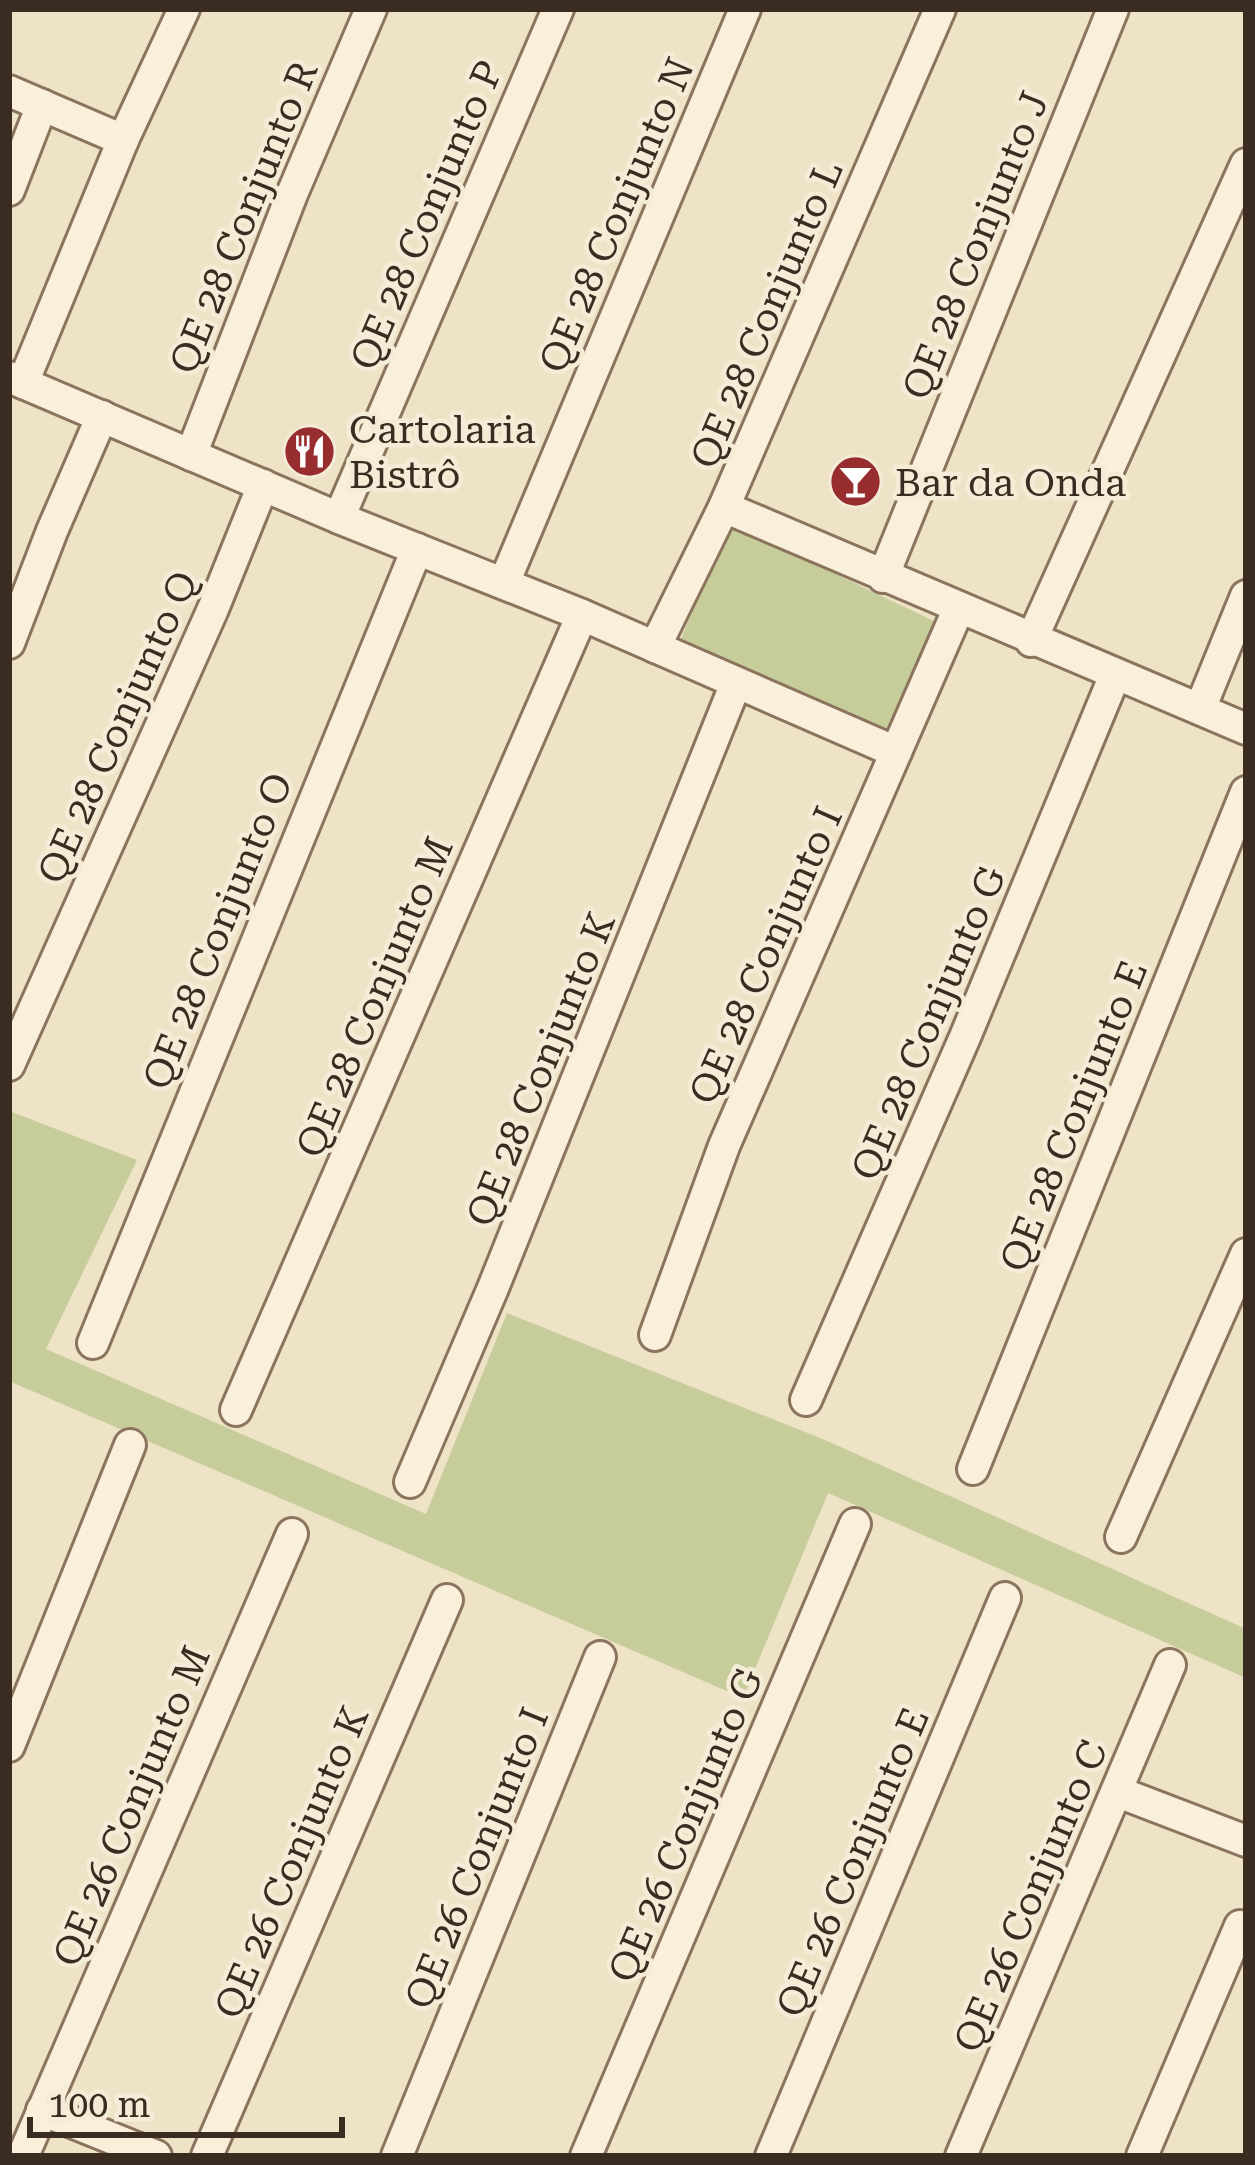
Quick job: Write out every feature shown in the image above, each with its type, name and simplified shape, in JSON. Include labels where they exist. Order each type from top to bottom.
[{"type":"street","points":[[184,9],[16,380],[582,615],[896,752]]},
{"type":"street","name":"QE 28 Conjunto R","points":[[190,455],[283,214],[370,9]]},
{"type":"street","name":"QE 28 Conjunto P","points":[[339,518],[558,9]]},
{"type":"street","name":"QE 28 Conjunto N","points":[[504,583],[745,9]]},
{"type":"street","name":"QE 28 Conjunto L","points":[[655,647],[724,508],[940,9]]},
{"type":"street","name":"QE 28 Conjunto J","points":[[883,577],[1112,9]]},
{"type":"street","points":[[9,91],[123,140]]},
{"type":"street","points":[[9,190],[42,105]]},
{"type":"street","points":[[1031,641],[1246,164]]},
{"type":"street","points":[[9,643],[102,416]]},
{"type":"street","name":"QE 28 Conjunto Q","points":[[9,1065],[213,609],[263,485]]},
{"type":"street","points":[[724,508],[1246,729]]},
{"type":"street","name":"QE 28 Conjunto O","points":[[93,1343],[417,549]]},
{"type":"street","points":[[1199,709],[1246,596]]},
{"type":"street","name":"QE 28 Conjunto I","points":[[655,1336],[724,1146],[958,610]]},
{"type":"street","name":"QE 28 Conjunto M","points":[[236,1410],[582,615]]},
{"type":"street","name":"QE 28 Conjunto G","points":[[806,1400],[965,1037],[1115,675]]},
{"type":"street","name":"QE 28 Conjunto K","points":[[410,1482],[494,1288],[736,683]]},
{"type":"street","name":"QE 28 Conjunto E","points":[[974,1469],[1246,792]]},
{"type":"street","points":[[1121,1537],[1246,1254]]},
{"type":"street","points":[[9,1746],[130,1445]]},
{"type":"street","name":"QE 26 Conjunto G","points":[[586,2156],[855,1524]]},
{"type":"street","name":"QE 26 Conjunto M","points":[[23,2156],[292,1534]]},
{"type":"street","name":"QE 26 Conjunto E","points":[[771,2156],[1005,1598]]},
{"type":"street","name":"QE 26 Conjunto K","points":[[207,2156],[447,1600]]},
{"type":"street","name":"QE 26 Conjunto I","points":[[397,2156],[600,1657]]},
{"type":"street","name":"QE 26 Conjunto C","points":[[961,2156],[1170,1665]]},
{"type":"street","points":[[1118,1792],[1246,1841]]},
{"type":"street","points":[[1142,2156],[1240,1926]]},
{"type":"street","points":[[42,2110],[156,2156]]},
{"type":"green space","points":[[729,523],[940,624],[889,735],[678,646]]},
{"type":"green space","points":[[9,1111],[137,1160],[46,1349],[426,1514],[507,1313],[825,1440],[1246,1629],[1246,1678],[828,1493],[743,1698],[9,1381]]},
{"type":"place","name":"Cartolaria Bistrô","points":[[310,451]]},
{"type":"place","name":"Bar da Onda","points":[[856,482]]}]
